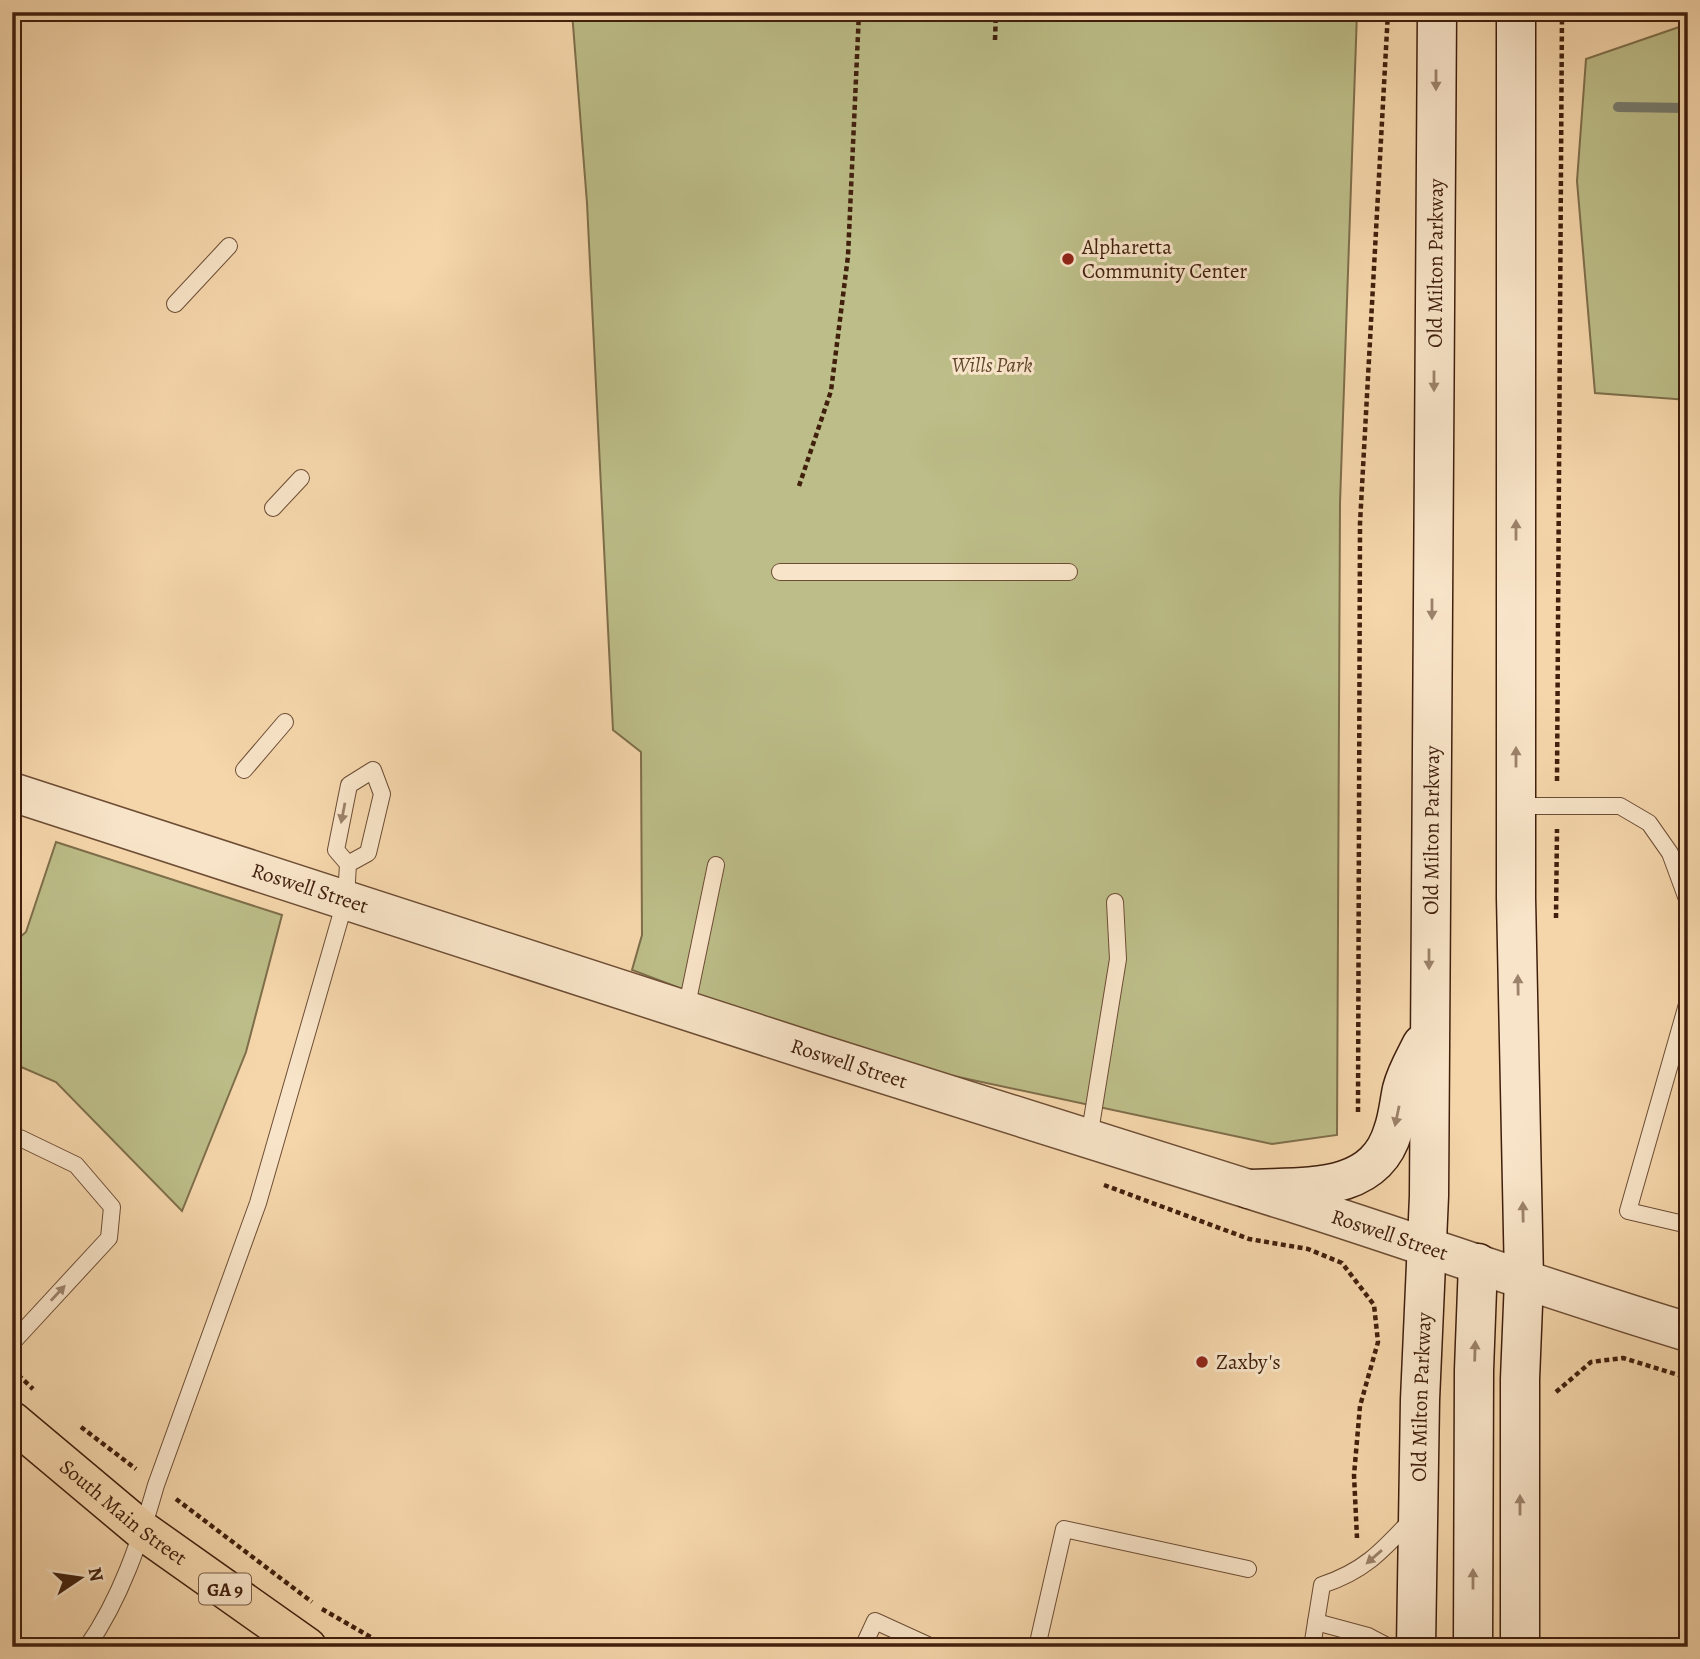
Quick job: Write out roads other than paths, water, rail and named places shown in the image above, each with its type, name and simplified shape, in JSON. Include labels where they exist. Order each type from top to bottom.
[{"type":"highway","name":"South Main Street","points":[[12,1421],[143,1531],[307,1647]]},
{"type":"main road","name":"Old Milton Parkway","points":[[1416,1647],[1417,1513],[1429,1196],[1437,12]]},
{"type":"main road","points":[[1516,12],[1516,806],[1524,1280],[1520,1379],[1520,1647]]},
{"type":"main road","name":"Roswell Street","points":[[12,792],[347,881],[686,1010],[1688,1332]]},
{"type":"main road","points":[[1249,1189],[1339,1183],[1369,1169],[1393,1133],[1403,1086],[1429,1029]]},
{"type":"main road","points":[[1473,1647],[1474,1383],[1478,1263]]},
{"type":"lane","points":[[175,304],[229,246]]},
{"type":"lane","points":[[274,508],[301,478]]},
{"type":"lane","points":[[780,572],[1069,572]]},
{"type":"lane","points":[[244,770],[285,722]]},
{"type":"lane","points":[[87,1647],[101,1627],[143,1531],[156,1485],[258,1203],[347,881],[368,853],[382,794],[373,770],[349,785],[336,850],[347,881]]},
{"type":"lane","points":[[1516,806],[1620,806],[1649,823],[1670,853],[1688,902]]},
{"type":"lane","points":[[686,1010],[716,865]]},
{"type":"lane","points":[[1089,1138],[1118,959],[1115,902]]},
{"type":"lane","points":[[1688,1001],[1628,1211],[1688,1225]]},
{"type":"lane","points":[[12,1343],[110,1238],[112,1207],[76,1165],[15,1139]]},
{"type":"lane","points":[[1312,1647],[1322,1585],[1360,1569],[1387,1546],[1417,1513]]},
{"type":"lane","points":[[1037,1647],[1065,1529],[1248,1569]]},
{"type":"lane","points":[[863,1647],[875,1621],[932,1646]]},
{"type":"lane","points":[[1316,1622],[1368,1636],[1389,1647]]},
{"type":"waterway","points":[[1618,107],[1688,108]]},
{"type":"place","name":"Alpharetta Community Center","points":[[1068,259]]},
{"type":"place","name":"Zaxby's","points":[[1202,1362]]},
{"type":"park label","name":"Wills Park","points":[[992,365]]}]
